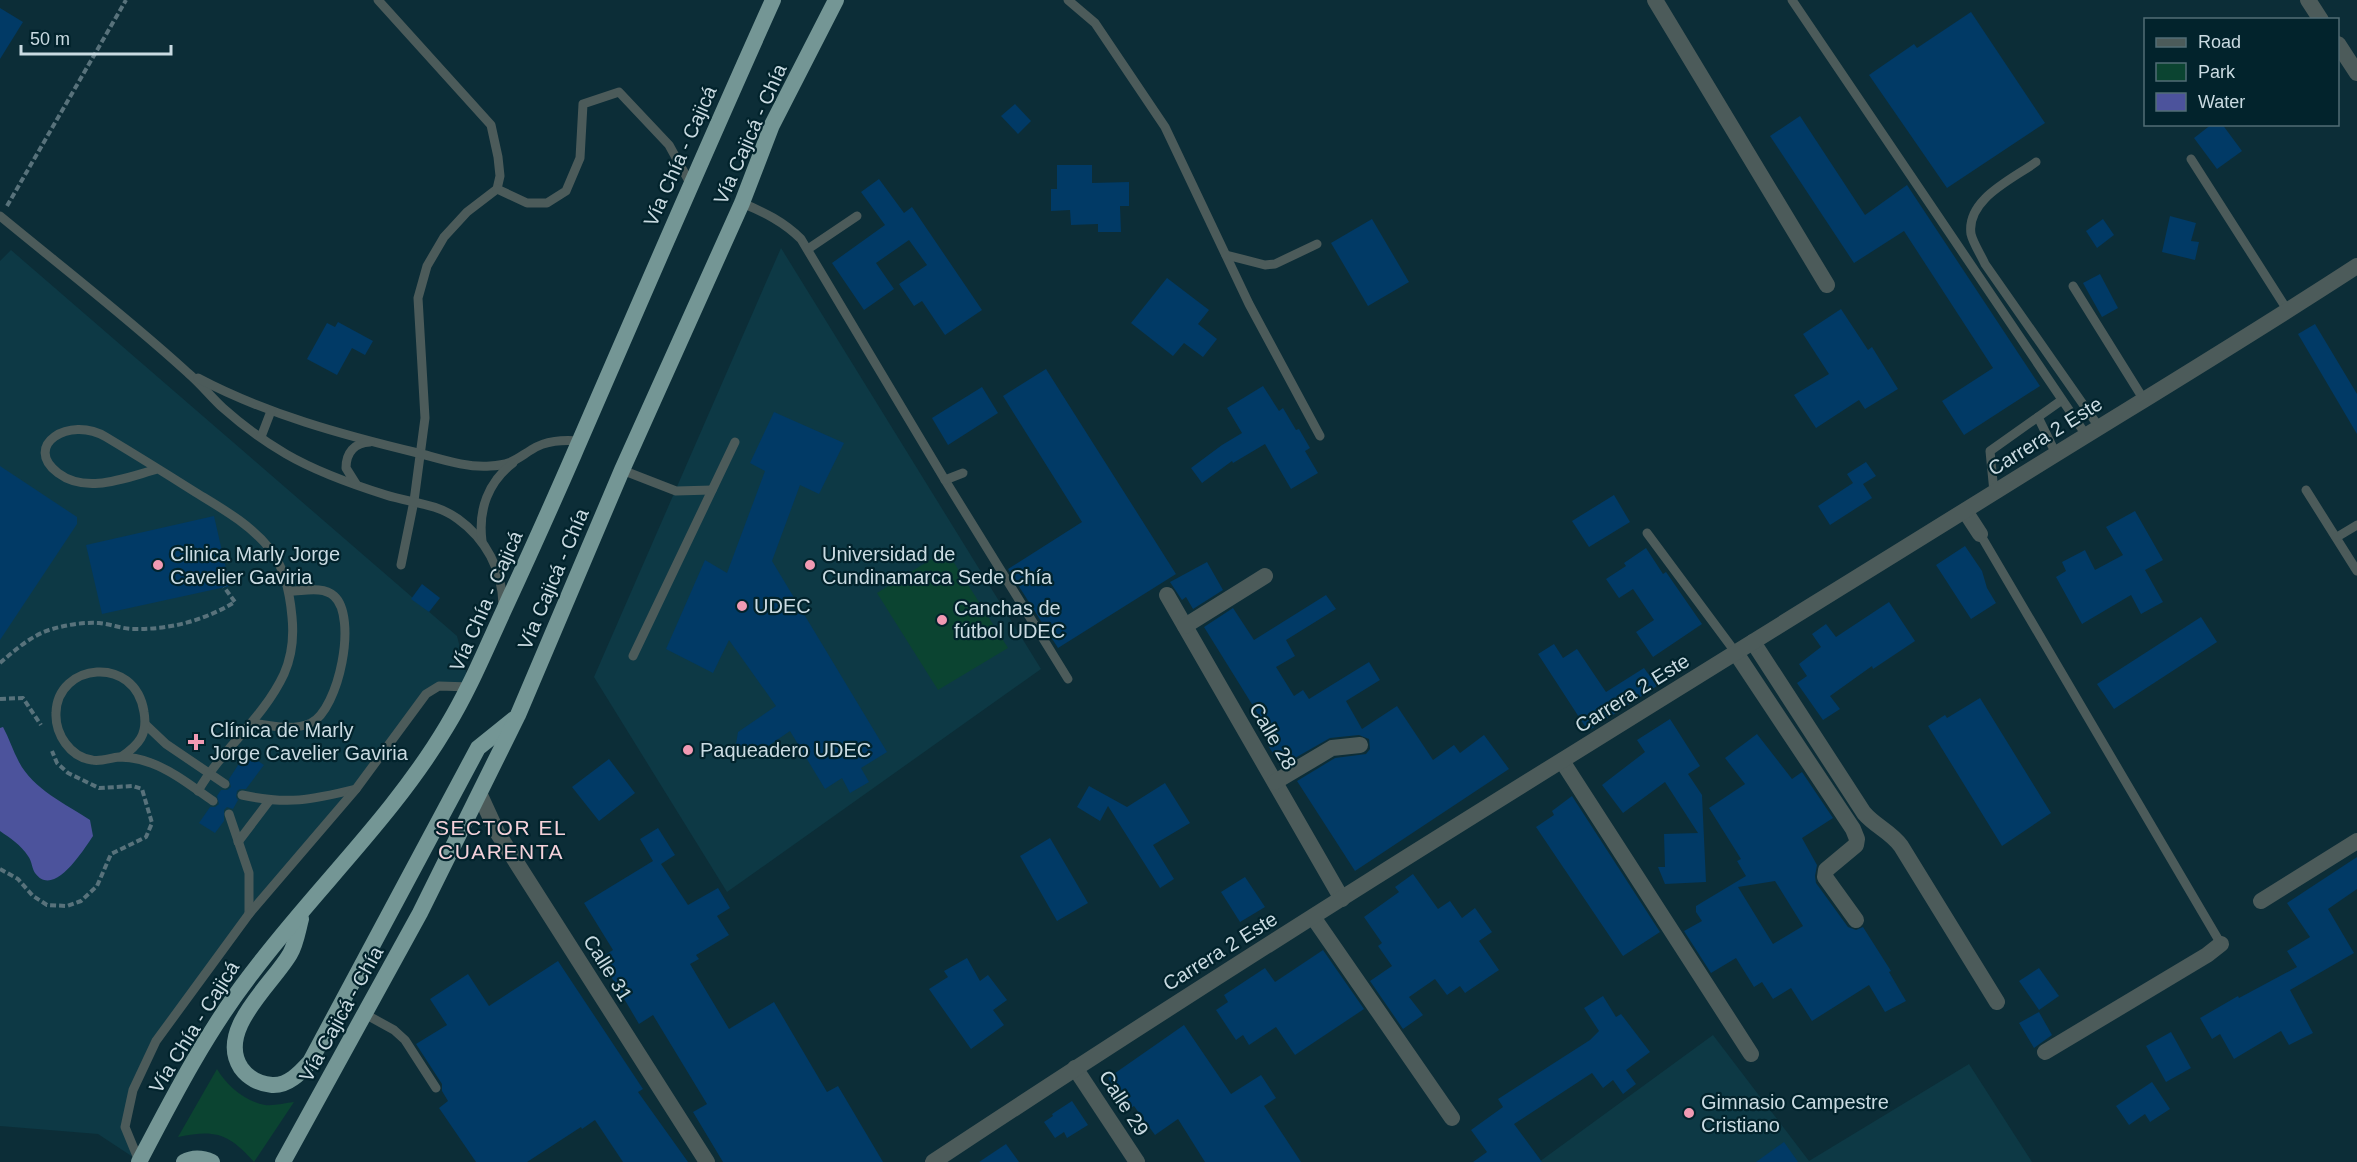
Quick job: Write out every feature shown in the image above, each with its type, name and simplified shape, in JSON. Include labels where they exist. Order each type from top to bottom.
[{"type":"highway","name":"Vía Chía - Cajicá","points":[[139,1162],[217,1023],[253,971],[375,827],[445,730],[470,687],[580,441],[690,183],[773,0]]},
{"type":"highway","name":"Vía Cajicá - Chía","points":[[283,1162],[420,913],[480,795],[518,715],[622,470],[742,203],[772,125],[836,0]]},
{"type":"highway","points":[[303,912],[292,952],[239,1024],[234,1039],[235,1057],[243,1071],[258,1082],[274,1085],[293,1079],[310,1062],[478,748],[518,715]]},
{"type":"highway","points":[[184,1162],[201,1158],[212,1162]]},
{"type":"street","points":[[1654,0],[1827,285]]},
{"type":"street","points":[[2308,0],[2320,18]]},
{"type":"street","points":[[2339,47],[2357,73]]},
{"type":"street","name":"Carrera 2 Este","points":[[933,1162],[1075,1068],[1342,898],[2357,266]]},
{"type":"street","points":[[1965,511],[1980,534]]},
{"type":"street","points":[[1185,626],[1264,576]]},
{"type":"street","name":"Calle 28","points":[[1167,595],[1342,898]]},
{"type":"street","points":[[1753,642],[1864,813],[1872,822],[1893,835],[1901,846],[1996,1002]]},
{"type":"street","points":[[1736,653],[1853,829],[1857,839],[1856,845],[1826,870],[1825,878],[1856,920]]},
{"type":"street","points":[[1275,782],[1332,748],[1360,745]]},
{"type":"street","points":[[1562,760],[1751,1054]]},
{"type":"street","name":"Calle 31","points":[[480,795],[497,832],[706,1162]]},
{"type":"street","points":[[2261,901],[2357,841]]},
{"type":"street","points":[[1313,917],[1452,1118]]},
{"type":"street","points":[[2045,1052],[2207,955],[2221,944]]},
{"type":"street","name":"Calle 29","points":[[1075,1068],[1137,1162]]},
{"type":"lane","points":[[378,0],[490,125],[500,176],[497,189],[467,212],[444,237],[427,266],[418,298],[425,418],[422,454],[401,565]]},
{"type":"lane","points":[[1068,0],[1095,23],[1165,127],[1249,304],[1320,436]]},
{"type":"lane","points":[[1792,0],[2062,400],[2092,431]]},
{"type":"lane","points":[[497,189],[527,203],[547,202],[566,191],[580,158],[583,104],[619,93],[669,145],[690,183]]},
{"type":"lane","points":[[2191,159],[2288,311]]},
{"type":"lane","points":[[2036,162],[1982,200],[1972,217],[1971,235],[1985,264],[2092,431]]},
{"type":"lane","points":[[742,203],[764,211],[789,228],[808,249],[945,480],[1068,679]]},
{"type":"lane","points":[[808,249],[857,216]]},
{"type":"lane","points":[[0,217],[189,374],[223,408],[261,437],[310,467],[363,487]]},
{"type":"lane","points":[[1226,255],[1265,265],[1275,264],[1317,244]]},
{"type":"lane","points":[[2073,286],[2144,400]]},
{"type":"lane","points":[[189,374],[231,395],[271,411],[376,443],[478,466],[515,462]]},
{"type":"lane","points":[[1994,492],[1990,451],[2062,400]]},
{"type":"lane","points":[[261,437],[271,411]]},
{"type":"lane","points":[[2038,417],[2056,454]]},
{"type":"lane","points":[[158,468],[112,481],[91,484],[61,476],[50,467],[45,455],[48,442],[59,432],[80,428],[99,433],[158,468],[247,527],[271,551],[290,591],[292,652],[283,676],[252,723],[208,773],[198,791]]},
{"type":"lane","points":[[482,542],[481,519],[486,497],[498,477],[532,449],[557,440],[580,441]]},
{"type":"lane","points":[[633,656],[735,442]]},
{"type":"lane","points":[[376,443],[356,445],[347,455],[348,475],[357,485],[443,510],[471,529],[492,558],[499,575],[503,612]]},
{"type":"lane","points":[[622,470],[676,491],[712,490]]},
{"type":"lane","points":[[945,480],[963,473]]},
{"type":"lane","points":[[2306,490],[2357,571]]},
{"type":"lane","points":[[2337,537],[2357,525]]},
{"type":"lane","points":[[1647,533],[1736,653]]},
{"type":"lane","points":[[1980,534],[2221,944]]},
{"type":"lane","points":[[252,723],[285,727],[311,723],[319,718],[333,695],[340,676],[344,627],[340,603],[333,595],[321,590],[290,591]]},
{"type":"lane","points":[[121,757],[137,744],[146,725],[141,696],[131,683],[117,674],[101,671],[84,674],[70,683],[60,696],[56,712],[57,728],[65,743],[77,755],[92,761],[121,757],[153,764],[213,801]]},
{"type":"lane","points":[[139,1162],[125,1127],[133,1090],[156,1041],[249,914],[356,789],[426,694],[439,686],[470,687]]},
{"type":"lane","points":[[146,725],[166,744],[225,784]]},
{"type":"lane","points":[[242,795],[269,801],[309,801],[356,789]]},
{"type":"lane","points":[[238,842],[269,801]]},
{"type":"lane","points":[[229,814],[249,873],[249,914]]},
{"type":"lane","points":[[365,1014],[394,1030],[405,1040],[436,1088]]},
{"type":"path","points":[[0,217],[126,0]]},
{"type":"path","points":[[0,663],[24,643],[48,630],[73,624],[100,623],[130,628],[188,624],[215,614],[235,602],[224,587]]},
{"type":"path","points":[[0,699],[23,698],[46,732]]},
{"type":"path","points":[[0,869],[18,879],[33,896],[47,905],[67,906],[81,901],[97,886],[111,854],[146,837],[152,823],[142,789],[132,786],[99,788],[57,763],[51,748]]},
{"type":"shaded area","name":"Universidad de Cundinamarca Sede Chía","points":[[781,248],[1041,669],[727,892],[594,677]]},
{"type":"shaded area","name":"Clínica de Marly Jorge Cavelier Gaviria","points":[[11,250],[457,636],[470,687],[439,686],[426,694],[356,789],[249,914],[156,1041],[133,1090],[125,1127],[139,1161],[98,1134],[0,1126],[0,261]]},
{"type":"shaded area","name":"Gimnasio Campestre Cristiano","points":[[1713,1035],[1809,1161],[1969,1064],[2032,1162],[1539,1162]]},
{"type":"green space","name":"Canchas de fútbol UDEC","points":[[946,550],[1008,648],[938,690],[877,593]]},
{"type":"green space","points":[[217,1069],[231,1087],[244,1097],[258,1103],[276,1105],[294,1102],[254,1162],[237,1145],[221,1136],[202,1134],[178,1137]]},
{"type":"water","points":[[3,727],[25,772],[41,788],[90,820],[93,836],[68,869],[51,880],[43,879],[35,873],[25,852],[0,831],[0,728]]},
{"type":"building","points":[[0,8],[23,22],[0,59]]},
{"type":"building","points":[[1971,12],[2045,123],[1947,188],[1869,75],[1914,44],[1917,48]]},
{"type":"building","points":[[1015,104],[1031,121],[1018,134],[1001,116]]},
{"type":"building","points":[[1800,116],[1865,215],[1907,185],[2040,386],[1964,435],[1942,401],[1993,368],[1904,231],[1854,263],[1770,136]]},
{"type":"building","points":[[2209,126],[2223,126],[2242,151],[2217,169],[2194,138]]},
{"type":"building","points":[[1057,165],[1092,165],[1092,183],[1129,182],[1129,206],[1120,206],[1121,232],[1098,232],[1098,224],[1071,225],[1070,210],[1051,211],[1051,189],[1057,189]]},
{"type":"building","points":[[879,179],[904,213],[912,207],[982,310],[945,335],[922,301],[914,306],[899,284],[927,265],[909,240],[876,263],[894,289],[864,310],[832,263],[885,225],[861,192]]},
{"type":"building","points":[[2170,216],[2196,223],[2191,241],[2199,242],[2195,260],[2162,252]]},
{"type":"building","points":[[1372,219],[1409,282],[1368,306],[1331,243]]},
{"type":"building","points":[[2103,219],[2114,235],[2097,248],[2086,231]]},
{"type":"building","points":[[2100,274],[2118,308],[2102,317],[2083,283]]},
{"type":"building","points":[[1167,278],[1209,310],[1198,324],[1217,339],[1203,357],[1184,343],[1173,356],[1131,323]]},
{"type":"building","points":[[1841,309],[1868,350],[1872,347],[1898,389],[1865,409],[1859,400],[1816,428],[1794,395],[1829,374],[1803,334]]},
{"type":"building","points":[[338,322],[373,341],[365,355],[352,348],[337,375],[307,359],[327,323],[335,327]]},
{"type":"building","points":[[2315,324],[2357,394],[2357,434],[2298,334]]},
{"type":"building","points":[[1046,369],[1176,574],[1058,648],[1008,569],[1082,522],[1003,396]]},
{"type":"building","points":[[1263,386],[1279,411],[1283,408],[1296,430],[1299,429],[1310,448],[1305,451],[1318,473],[1291,489],[1265,444],[1233,463],[1232,461],[1202,483],[1191,468],[1242,433],[1227,408]]},
{"type":"building","points":[[982,387],[998,413],[948,445],[932,418]]},
{"type":"building","name":"UDEC","points":[[774,412],[844,443],[819,494],[800,485],[772,561],[887,752],[861,768],[869,782],[850,793],[842,778],[825,789],[790,731],[755,755],[748,755],[740,751],[736,744],[738,732],[776,706],[729,640],[713,673],[666,649],[705,560],[727,573],[765,471],[750,463]]},
{"type":"building","points":[[1866,462],[1876,476],[1863,484],[1872,498],[1830,525],[1818,506],[1853,483],[1847,474]]},
{"type":"building","points":[[0,466],[77,517],[77,524],[0,640]]},
{"type":"building","points":[[1614,495],[1630,522],[1589,547],[1572,521]]},
{"type":"building","points":[[2135,511],[2163,560],[2145,570],[2163,602],[2141,614],[2131,595],[2082,624],[2056,577],[2066,571],[2062,562],[2085,550],[2095,570],[2123,555],[2106,527]]},
{"type":"building","name":"Clinica Marly Jorge Cavelier Gaviria","points":[[214,516],[230,586],[102,614],[86,545]]},
{"type":"building","points":[[1965,546],[1982,571],[1987,588],[1996,603],[1971,619],[1936,565]]},
{"type":"building","points":[[1646,548],[1663,574],[1666,572],[1702,624],[1653,657],[1636,632],[1654,620],[1633,589],[1619,598],[1606,579],[1626,566],[1624,563]]},
{"type":"building","points":[[1207,562],[1223,590],[1193,609],[1186,597],[1182,600],[1170,582]]},
{"type":"building","points":[[422,584],[440,598],[429,612],[411,599]]},
{"type":"building","points":[[1326,595],[1336,609],[1286,640],[1295,656],[1276,667],[1294,696],[1303,690],[1309,699],[1369,662],[1380,680],[1346,701],[1362,729],[1397,706],[1433,760],[1454,745],[1460,753],[1484,735],[1509,769],[1355,871],[1297,781],[1335,758],[1366,754],[1370,749],[1369,739],[1359,735],[1330,738],[1281,766],[1269,747],[1276,743],[1204,627],[1233,608],[1254,640]]},
{"type":"building","points":[[1889,602],[1915,641],[1873,669],[1872,666],[1830,696],[1840,709],[1823,720],[1797,683],[1807,676],[1799,664],[1821,647],[1812,634],[1826,624],[1836,637]]},
{"type":"building","points":[[2201,617],[2217,642],[2114,709],[2097,684]]},
{"type":"building","points":[[1554,644],[1563,658],[1577,649],[1606,692],[1644,668],[1657,686],[1588,731],[1538,654]]},
{"type":"building","points":[[1980,698],[2051,813],[2002,846],[1928,726],[1945,715],[1947,718]]},
{"type":"building","points":[[1670,719],[1700,766],[1688,774],[1702,795],[1706,882],[1665,884],[1658,867],[1665,867],[1664,834],[1698,833],[1665,782],[1623,813],[1602,785],[1645,752],[1637,740]]},
{"type":"building","points":[[1757,734],[1792,779],[1802,772],[1833,818],[1802,838],[1817,865],[1816,883],[1848,927],[1856,930],[1863,927],[1891,971],[1889,972],[1906,1001],[1885,1012],[1869,985],[1812,1021],[1791,988],[1773,999],[1762,982],[1754,987],[1736,958],[1711,973],[1684,931],[1702,921],[1696,912],[1696,906],[1746,876],[1737,861],[1741,859],[1709,808],[1745,784],[1725,758]],"holes":[[[1775,881],[1803,926],[1773,944],[1738,887]]]},
{"type":"building","points":[[246,753],[264,765],[246,789],[237,791],[238,800],[233,809],[227,807],[224,810],[224,821],[215,833],[199,823],[210,807],[219,804],[217,796],[221,790],[231,787],[229,779]]},
{"type":"building","points":[[609,759],[635,793],[599,821],[572,787]]},
{"type":"building","points":[[1165,783],[1190,823],[1153,845],[1174,879],[1160,888],[1108,806],[1100,821],[1077,807],[1089,786],[1127,807]]},
{"type":"building","points":[[1572,796],[1660,932],[1623,956],[1536,827],[1554,815],[1552,811]]},
{"type":"building","points":[[658,828],[675,855],[661,864],[688,905],[718,888],[730,908],[717,916],[729,935],[696,955],[699,959],[690,964],[729,1029],[774,1002],[827,1092],[838,1086],[883,1162],[723,1162],[693,1112],[707,1104],[653,1015],[639,1024],[600,958],[613,950],[584,903],[653,861],[640,839]]},
{"type":"building","points":[[1050,838],[1088,903],[1057,921],[1020,856]]},
{"type":"building","points":[[2357,857],[2357,889],[2328,909],[2354,953],[2290,990],[2313,1033],[2289,1045],[2281,1031],[2234,1059],[2220,1034],[2212,1039],[2200,1018],[2297,967],[2287,951],[2310,937],[2287,903]]},
{"type":"building","points":[[1413,874],[1438,909],[1450,901],[1462,918],[1475,908],[1492,932],[1479,941],[1499,970],[1465,993],[1460,986],[1447,995],[1435,979],[1409,997],[1423,1015],[1403,1029],[1370,981],[1392,966],[1378,946],[1382,943],[1364,917],[1399,892],[1395,887]]},
{"type":"building","points":[[1245,877],[1265,907],[1240,922],[1221,892]]},
{"type":"building","points":[[1323,950],[1364,1009],[1295,1055],[1276,1027],[1249,1045],[1243,1035],[1236,1040],[1216,1010],[1228,1002],[1224,995],[1265,968],[1275,982]]},
{"type":"building","points":[[967,958],[980,981],[988,975],[1007,1000],[993,1010],[1004,1025],[971,1049],[929,989],[948,977],[944,971]]},
{"type":"building","points":[[558,961],[643,1089],[638,1092],[688,1162],[623,1162],[595,1120],[527,1162],[476,1162],[439,1108],[448,1101],[442,1091],[442,1084],[416,1044],[447,1025],[430,999],[468,974],[489,1006]]},
{"type":"building","points":[[2039,968],[2059,996],[2039,1010],[2019,981]]},
{"type":"building","points":[[1603,996],[1616,1017],[1621,1014],[1650,1052],[1626,1070],[1636,1084],[1623,1094],[1613,1080],[1603,1088],[1592,1073],[1514,1124],[1542,1162],[1473,1162],[1487,1152],[1471,1130],[1503,1107],[1498,1099],[1590,1040],[1599,1031],[1584,1008]]},
{"type":"building","points":[[2039,1012],[2052,1035],[2034,1048],[2019,1023]]},
{"type":"building","points":[[1184,1025],[1231,1094],[1261,1075],[1276,1098],[1264,1106],[1301,1162],[1205,1162],[1178,1119],[1155,1135],[1134,1106],[1129,1109],[1108,1078]]},
{"type":"building","points":[[2171,1032],[2191,1068],[2166,1082],[2146,1046]]},
{"type":"building","points":[[2152,1082],[2170,1109],[2150,1122],[2145,1114],[2129,1125],[2116,1106]]},
{"type":"building","points":[[1072,1101],[1088,1125],[1067,1138],[1064,1132],[1055,1138],[1044,1122]]},
{"type":"building","points":[[1784,1142],[1798,1162],[1756,1162]]},
{"type":"building","points":[[1006,1144],[1019,1162],[979,1162]]},
{"type":"place","name":"Clinica Marly Jorge Cavelier Gaviria","points":[[158,565]]},
{"type":"place","name":"Universidad de Cundinamarca Sede Chía","points":[[810,565]]},
{"type":"place","name":"UDEC","points":[[742,606]]},
{"type":"place","name":"Canchas de fútbol UDEC","points":[[942,620]]},
{"type":"place","name":"Clínica de Marly Jorge Cavelier Gaviria","points":[[196,742]]},
{"type":"place","name":"Paqueadero UDEC","points":[[688,750]]},
{"type":"place","name":"Gimnasio Campestre Cristiano","points":[[1689,1113]]},
{"type":"district","name":"SECTOR EL CUARENTA","points":[[501,840]]}]
